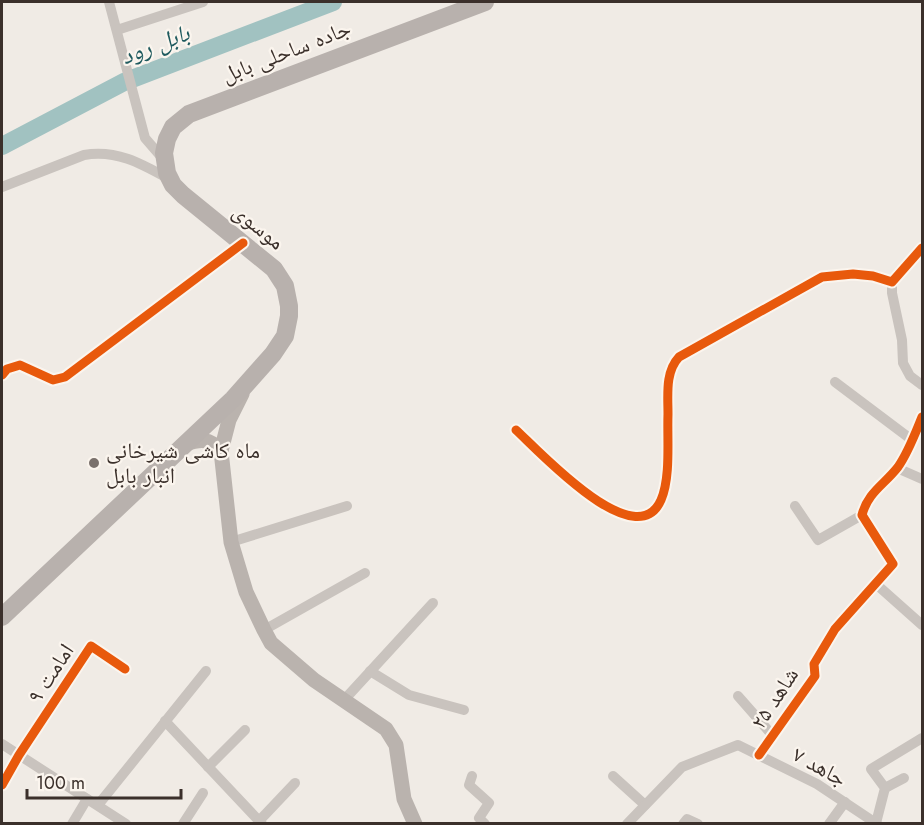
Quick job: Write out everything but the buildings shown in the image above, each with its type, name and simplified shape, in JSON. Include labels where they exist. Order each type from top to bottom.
[{"type":"main road","name":"جاده ساحلی بابل","points":[[164,160],[165,146],[170,133],[178,122],[189,114],[485,2]]},
{"type":"main road","name":"موسوی","points":[[2,617],[232,399],[280,345],[288,326],[290,306],[285,286],[274,269],[183,195],[170,180],[164,160]]},
{"type":"main road","points":[[254,375],[229,420],[221,451],[231,542],[246,592],[271,643],[305,672],[386,729],[396,745],[404,799],[415,824]]},
{"type":"main road","points":[[185,444],[202,439],[214,444],[221,451]]},
{"type":"street","points":[[109,2],[139,119],[149,145],[164,160]]},
{"type":"street","points":[[117,30],[203,2]]},
{"type":"street","points":[[2,188],[84,155],[98,153],[130,159],[170,180]]},
{"type":"street","points":[[2,375],[7,369],[20,365],[53,380],[64,377],[243,243]]},
{"type":"street","points":[[922,248],[892,282],[892,293],[902,340],[903,363],[909,376],[922,385]]},
{"type":"street","points":[[516,430],[589,496],[622,515],[644,516],[657,507],[663,492],[667,466],[670,372],[679,357],[822,277],[854,274],[873,276],[892,282]]},
{"type":"street","points":[[835,382],[912,440]]},
{"type":"street","points":[[795,506],[818,540],[862,515],[865,503],[897,468],[922,417]]},
{"type":"street","points":[[897,468],[922,479]]},
{"type":"street","points":[[231,542],[347,506]]},
{"type":"street","name":"شاهد ۲۵","points":[[759,755],[815,676],[814,664],[835,629],[892,564],[862,515]]},
{"type":"street","points":[[264,630],[365,573]]},
{"type":"street","points":[[876,584],[922,625]]},
{"type":"street","points":[[344,700],[433,603]]},
{"type":"street","name":"امامت ۹","points":[[19,755],[91,646],[125,669]]},
{"type":"street","points":[[98,805],[206,671]]},
{"type":"street","points":[[370,671],[409,695],[464,710]]},
{"type":"street","points":[[738,696],[773,736]]},
{"type":"street","points":[[165,722],[260,822],[295,783]]},
{"type":"street","points":[[208,767],[245,730]]},
{"type":"street","points":[[885,788],[871,769],[922,738]]},
{"type":"street","points":[[2,744],[126,824]]},
{"type":"street","name":"جاهد ۷","points":[[627,824],[682,767],[738,745],[817,784],[876,823]]},
{"type":"street","points":[[2,785],[19,755]]},
{"type":"street","points":[[472,776],[469,785],[489,803],[479,818],[485,824]]},
{"type":"street","points":[[613,776],[645,806]]},
{"type":"street","points":[[876,823],[885,788],[904,778]]},
{"type":"street","points":[[183,824],[203,793]]},
{"type":"street","points":[[72,824],[87,799]]},
{"type":"street","points":[[829,824],[845,802]]},
{"type":"street","points":[[683,824],[687,819],[698,824]]},
{"type":"waterway","name":"بابل رود","points":[[2,146],[124,82],[333,2]]},
{"type":"cycle path","points":[[2,375],[7,369],[20,365],[53,380],[65,377],[243,243]]},
{"type":"cycle path","points":[[516,430],[587,494],[610,508],[631,516],[648,514],[661,500],[664,491],[668,458],[668,384],[671,370],[679,357],[822,277],[853,274],[873,276],[892,282],[922,248]]},
{"type":"cycle path","points":[[759,755],[815,676],[814,664],[835,629],[893,564],[862,515],[872,494],[902,462],[922,417]]},
{"type":"cycle path","points":[[2,785],[19,755],[91,646],[125,669]]},
{"type":"place","name":"ماه کاشی شیرخانی انبار بابل","points":[[94,463]]}]
